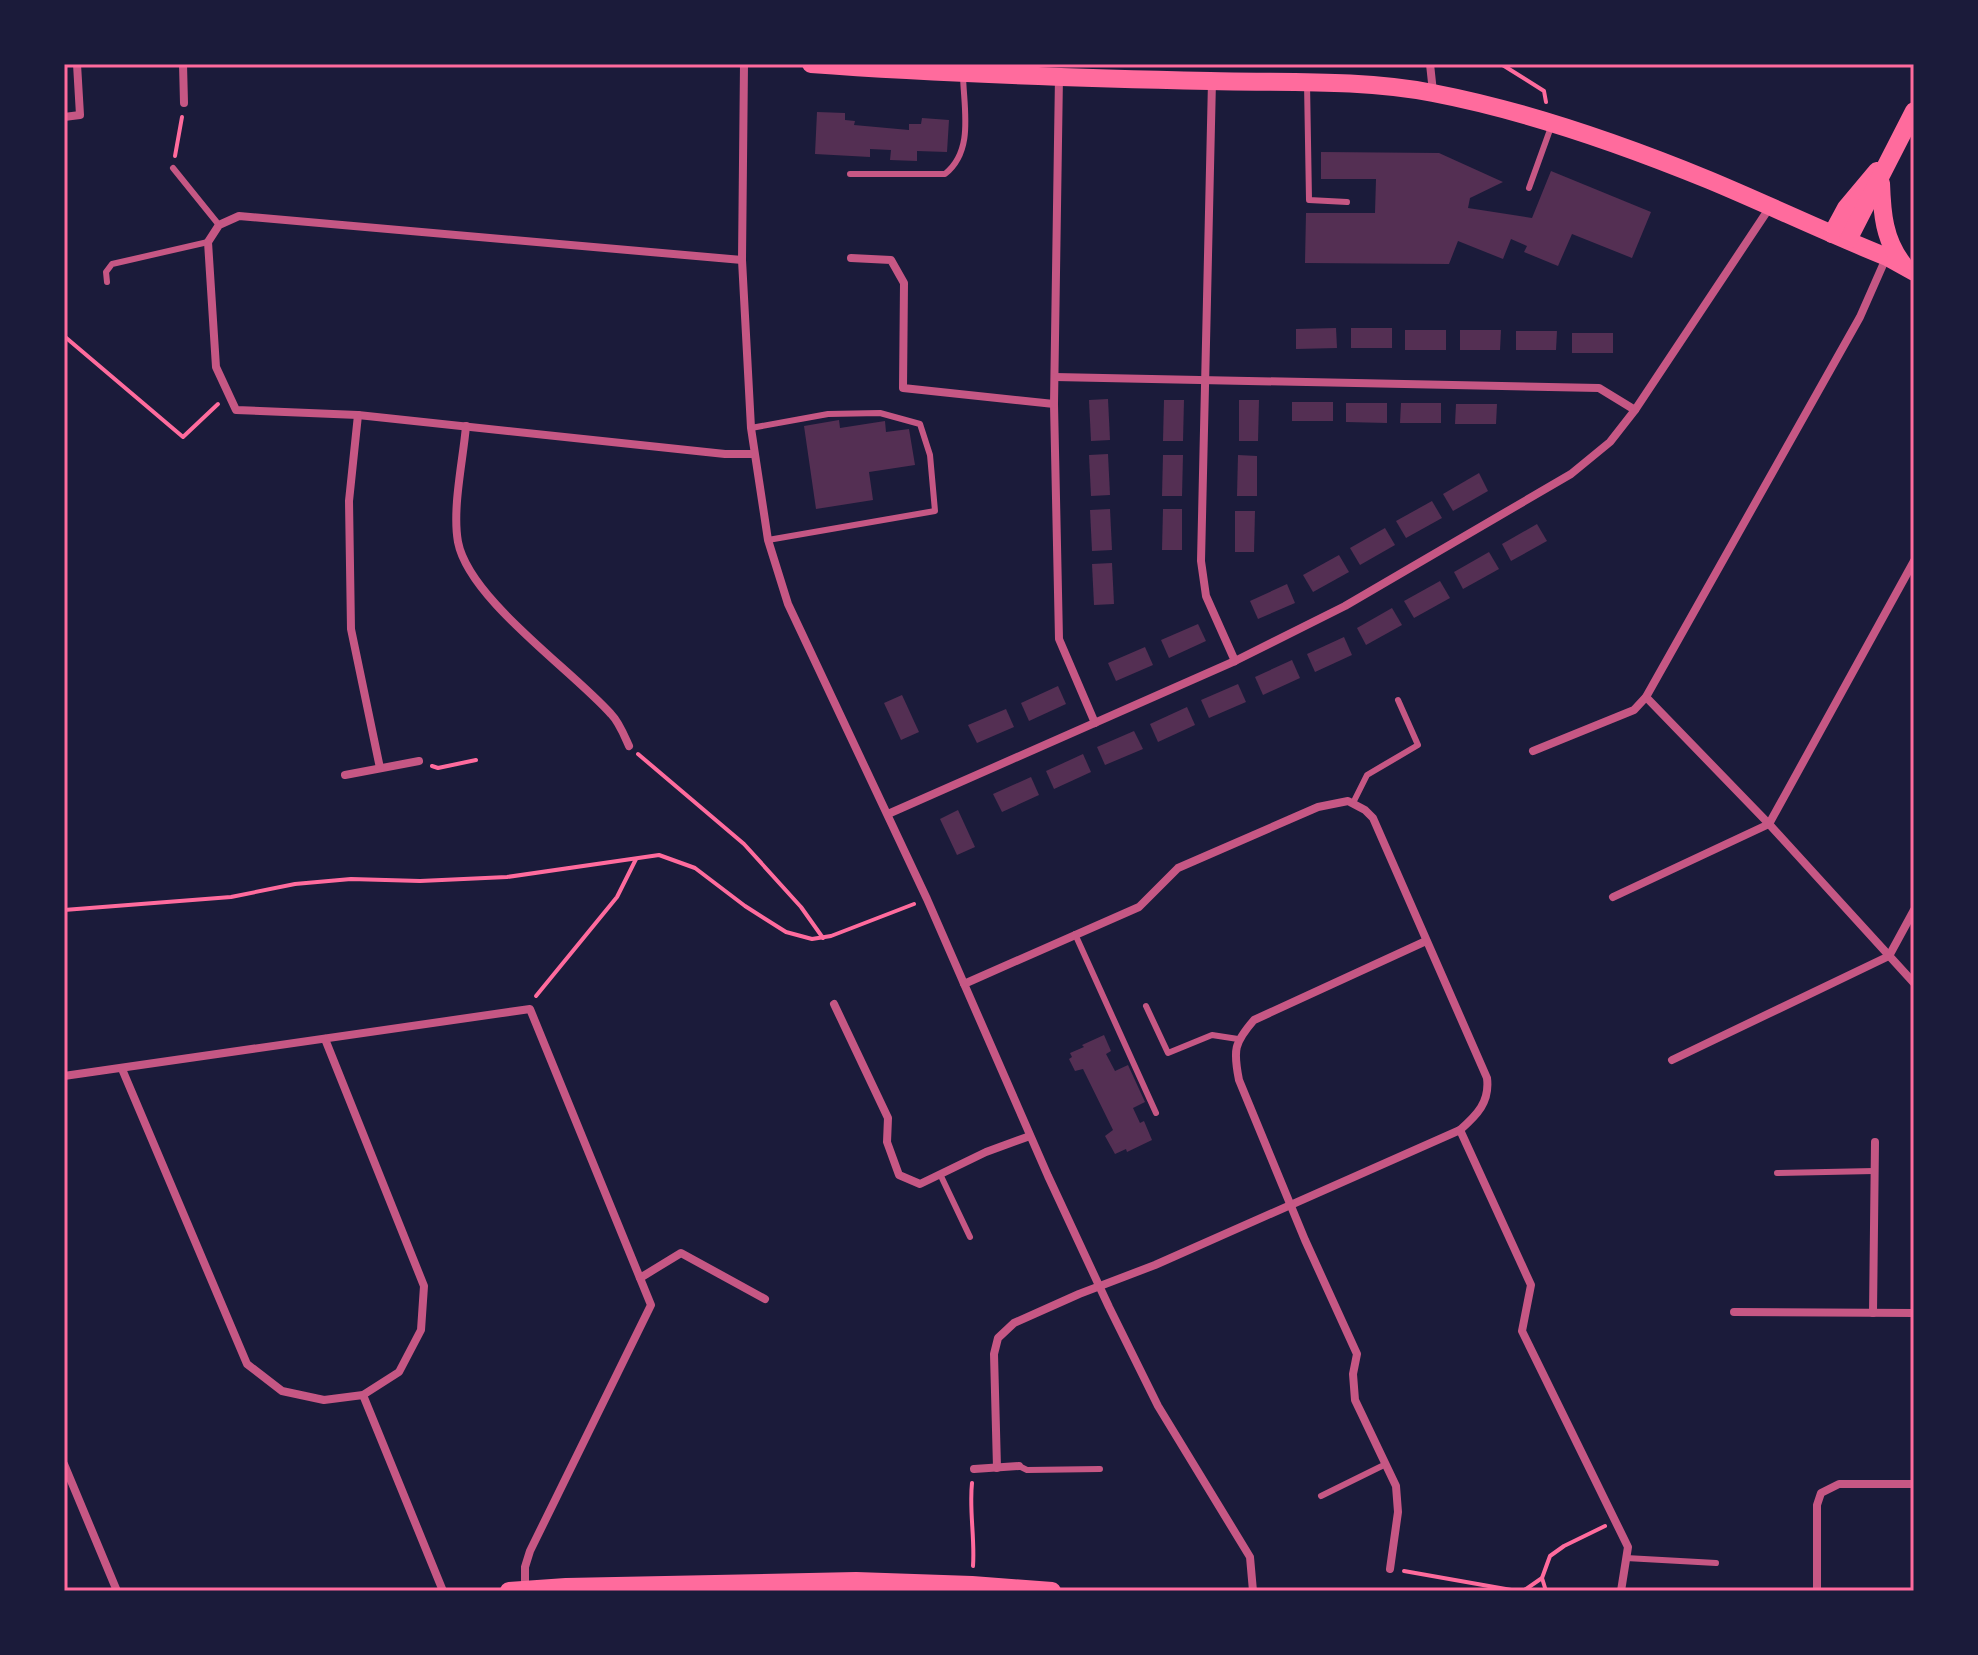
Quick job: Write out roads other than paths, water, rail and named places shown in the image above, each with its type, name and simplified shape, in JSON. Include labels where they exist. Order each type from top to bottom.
[{"type":"main road","points":[[811,64],[963,72],[996,69],[1059,76],[1307,83],[1433,93],[1552,123],[1708,180],[1910,269]]},
{"type":"main road","points":[[1840,237],[1883,171],[1914,111]]},
{"type":"main road","points":[[1883,171],[1884,222],[1893,248],[1910,269]]},
{"type":"main road","points":[[517,1590],[856,1581],[1052,1591]]},
{"type":"street","points":[[64,117],[80,115],[77,64]]},
{"type":"street","points":[[183,64],[184,103]]},
{"type":"street","points":[[744,64],[742,260],[751,428],[768,540],[788,604],[927,899],[1030,1136],[1158,1406],[1250,1557],[1253,1591]]},
{"type":"street","points":[[1430,64],[1433,93]]},
{"type":"street","points":[[1059,76],[1054,404],[1059,639],[1095,723]]},
{"type":"street","points":[[1212,81],[1201,561],[1206,596],[1235,661]]},
{"type":"street","points":[[888,814],[1235,661],[1345,606],[1571,474],[1610,442],[1635,410],[1770,207]]},
{"type":"street","points":[[742,260],[239,216],[219,225],[208,242],[216,367],[236,410],[358,415],[725,454],[754,454]]},
{"type":"street","points":[[1533,751],[1634,710],[1646,697],[1860,317],[1887,257]]},
{"type":"street","points":[[851,258],[891,260],[904,283],[903,388],[1054,404]]},
{"type":"street","points":[[1055,377],[1599,388],[1635,410]]},
{"type":"street","points":[[358,415],[349,501],[351,629],[380,768]]},
{"type":"street","points":[[466,426],[457,520],[464,563],[487,594],[613,716],[629,746]]},
{"type":"street","points":[[1613,897],[1769,824],[1914,561]]},
{"type":"street","points":[[1646,697],[1769,824],[1914,983]]},
{"type":"street","points":[[345,775],[419,761]]},
{"type":"street","points":[[964,984],[1139,907],[1178,868],[1318,807],[1334,802],[1353,803],[1373,818],[1487,1078],[1489,1091],[1482,1107],[1460,1130],[1014,1323],[998,1338],[994,1354],[997,1468]]},
{"type":"street","points":[[1672,1060],[1889,956],[1914,910]]},
{"type":"street","points":[[1390,1569],[1398,1512],[1396,1486],[1355,1400],[1353,1374],[1357,1354],[1239,1080],[1234,1057],[1238,1039],[1254,1020],[1426,941]]},
{"type":"street","points":[[834,1004],[888,1118],[887,1142],[899,1175],[920,1184],[986,1152],[1030,1136]]},
{"type":"street","points":[[64,1076],[530,1009],[651,1305],[530,1551],[517,1590]]},
{"type":"street","points":[[122,1069],[247,1364],[282,1391],[324,1400],[363,1395],[399,1372],[421,1330],[424,1286],[325,1039]]},
{"type":"street","points":[[1460,1130],[1531,1285],[1522,1331],[1628,1547],[1621,1591]]},
{"type":"street","points":[[1873,1313],[1875,1142]]},
{"type":"street","points":[[640,1278],[681,1253],[765,1299]]},
{"type":"street","points":[[1734,1312],[1914,1313]]},
{"type":"street","points":[[363,1395],[443,1591]]},
{"type":"street","points":[[64,1464],[117,1591]]},
{"type":"street","points":[[974,1469],[1019,1466]]},
{"type":"street","points":[[1817,1591],[1817,1505],[1821,1493],[1839,1484],[1914,1484]]},
{"type":"lane","points":[[850,174],[945,174],[956,165],[965,143],[963,72]]},
{"type":"lane","points":[[1307,83],[1309,200],[1347,202]]},
{"type":"lane","points":[[1529,188],[1552,123]]},
{"type":"lane","points":[[173,168],[219,225]]},
{"type":"lane","points":[[107,282],[106,272],[112,264],[208,242]]},
{"type":"lane","points":[[751,428],[828,414],[880,413],[920,424],[930,455],[935,511],[768,540]]},
{"type":"lane","points":[[1353,803],[1367,775],[1418,745],[1398,700]]},
{"type":"lane","points":[[1075,934],[1156,1113]]},
{"type":"lane","points":[[1146,1006],[1168,1053],[1212,1035],[1238,1039]]},
{"type":"lane","points":[[1777,1173],[1874,1171]]},
{"type":"lane","points":[[940,1174],[970,1237]]},
{"type":"lane","points":[[1321,1496],[1386,1464]]},
{"type":"lane","points":[[1019,1466],[1027,1470],[1100,1469]]},
{"type":"lane","points":[[1626,1558],[1716,1563]]}]
